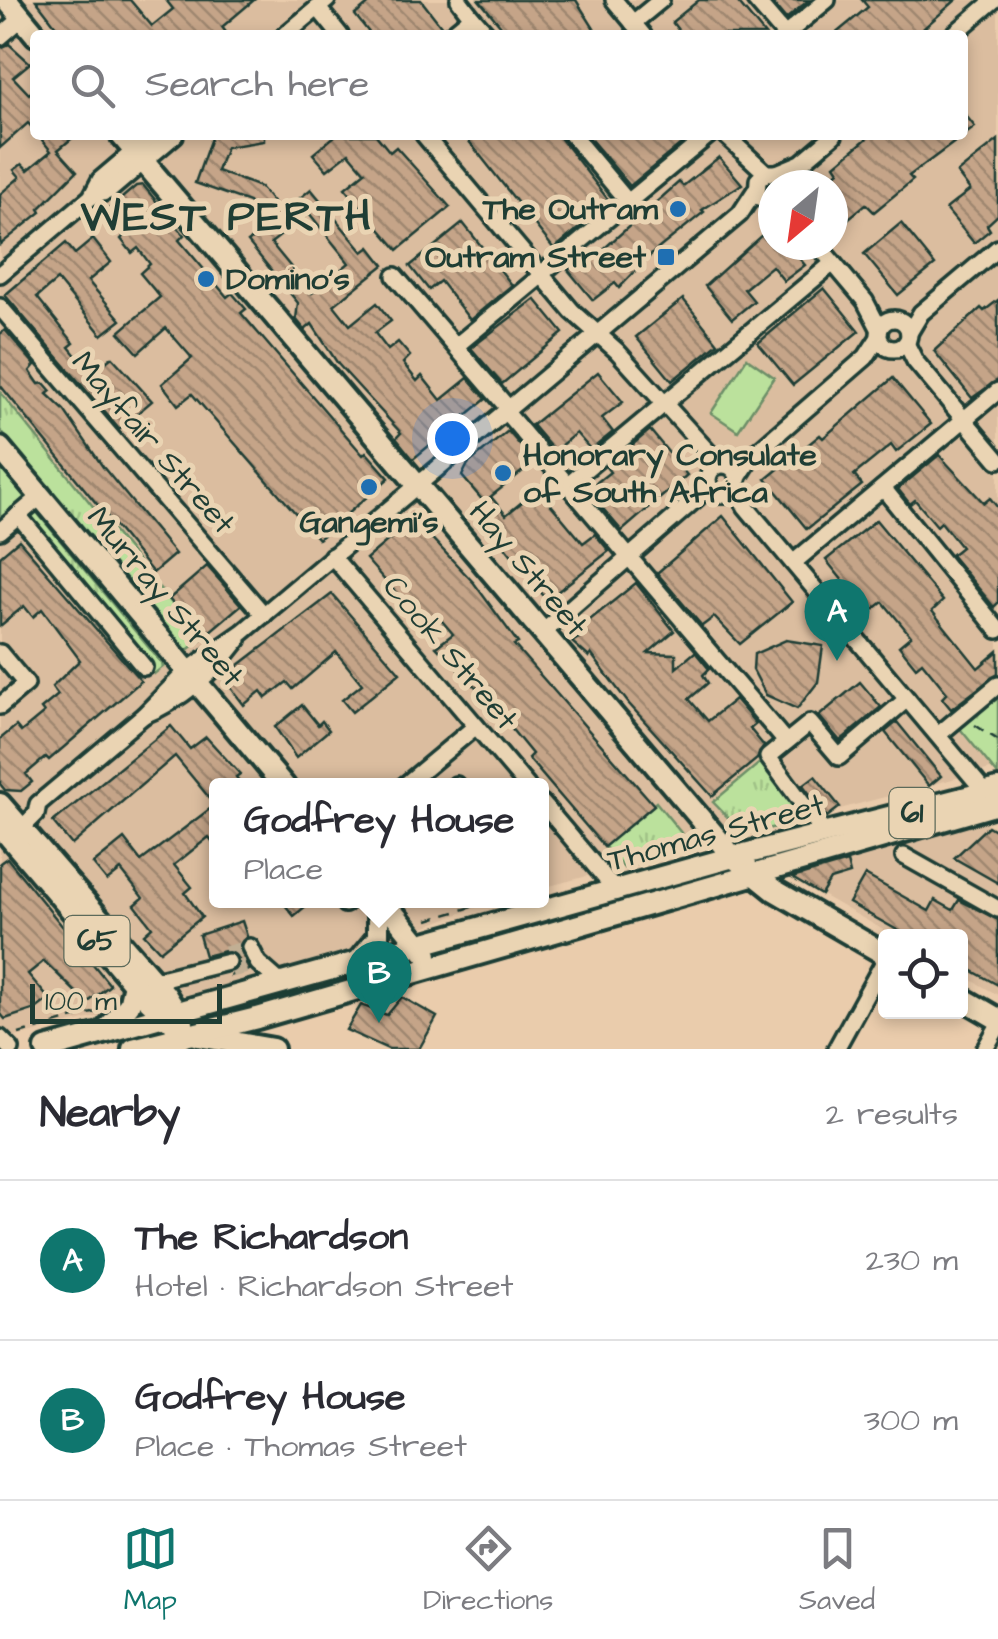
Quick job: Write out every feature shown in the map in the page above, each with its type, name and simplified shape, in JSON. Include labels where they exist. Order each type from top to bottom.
[{"type":"main road","points":[[7,0],[30,27]]},
{"type":"main road","name":"Hay Street","points":[[133,150],[732,857],[752,874],[878,951]]},
{"type":"main road","name":"Murray Street","points":[[0,448],[277,778]]},
{"type":"main road","name":"Thomas Street","points":[[549,904],[617,892],[825,834],[995,799]]},
{"type":"main road","name":"Thomas Street","points":[[133,1049],[256,1018],[995,799]]},
{"type":"main road","name":"65","points":[[6,824],[188,1035],[276,1049]]},
{"type":"main road","points":[[355,965],[378,936],[380,908]]},
{"type":"main road","points":[[387,908],[421,946],[432,965]]},
{"type":"main road","name":"Thomas Street","points":[[46,1049],[421,946],[530,908]]},
{"type":"main road","points":[[102,1034],[143,983]]},
{"type":"main road","points":[[276,1049],[256,1018],[264,996],[279,986]]},
{"type":"main road","points":[[968,1002],[998,1022]]},
{"type":"street","points":[[459,0],[484,30]]},
{"type":"street","points":[[614,0],[638,29],[661,0]]},
{"type":"street","points":[[756,0],[781,30]]},
{"type":"street","points":[[791,30],[827,0]]},
{"type":"street","points":[[959,30],[994,0]]},
{"type":"street","points":[[292,30],[322,4],[337,30]]},
{"type":"street","points":[[456,30],[472,17]]},
{"type":"street","points":[[0,38],[30,27]]},
{"type":"street","points":[[0,274],[90,197],[100,180],[133,150],[161,140]]},
{"type":"street","points":[[428,140],[542,275],[700,448],[722,481],[995,799]]},
{"type":"street","points":[[576,140],[628,202]]},
{"type":"street","points":[[456,346],[704,140]]},
{"type":"street","points":[[729,140],[758,173]]},
{"type":"street","points":[[792,170],[828,140]]},
{"type":"street","points":[[6,824],[24,806],[38,804],[144,715],[166,706],[191,676],[225,657],[243,632],[758,198]]},
{"type":"street","points":[[542,632],[998,248]]},
{"type":"street","points":[[568,484],[833,262],[998,460]]},
{"type":"street","points":[[395,276],[786,742]]},
{"type":"street","name":"Mayfair Street","points":[[0,307],[264,615]]},
{"type":"street","points":[[793,563],[998,391]]},
{"type":"street","points":[[883,488],[998,630]]},
{"type":"street","points":[[0,531],[41,496]]},
{"type":"street","points":[[18,515],[144,667]]},
{"type":"street","name":"Cook Street","points":[[332,556],[520,778]]},
{"type":"street","points":[[0,653],[26,684],[0,706]]},
{"type":"street","points":[[938,735],[998,684]]},
{"type":"street","points":[[825,834],[768,757],[810,723],[839,758],[908,700]]},
{"type":"street","points":[[414,778],[476,726]]},
{"type":"street","points":[[549,811],[617,892]]},
{"type":"street","points":[[904,856],[998,909]]},
{"type":"street","points":[[254,956],[279,986]]},
{"type":"street","points":[[143,983],[228,962]]},
{"type":"street","points":[[206,969],[210,1004]]},
{"type":"street","points":[[836,1049],[878,971]]},
{"type":"street","points":[[985,1049],[998,1022]]},
{"type":"street","points":[[0,1038],[10,1049]]},
{"type":"path","points":[[969,724],[991,732],[998,740]]},
{"type":"path","points":[[991,732],[998,727]]},
{"type":"path","points":[[428,920],[468,908]]},
{"type":"path","points":[[0,1038],[113,1007]]},
{"type":"shaded area","points":[[0,0],[998,0],[998,767],[549,886],[549,778],[209,778],[209,908],[474,908],[357,952],[0,1041]]},
{"type":"shaded area","points":[[984,822],[998,830],[998,995],[968,978],[968,929],[882,929],[796,880],[796,875]]},
{"type":"green space","points":[[747,358],[774,377],[738,431],[711,413]]},
{"type":"green space","points":[[0,392],[201,639],[185,652],[0,430]]},
{"type":"green space","points":[[5,462],[34,496],[0,526],[0,467]]},
{"type":"green space","points":[[34,509],[164,666],[154,674],[25,518]]},
{"type":"green space","points":[[998,690],[998,775],[957,725]]},
{"type":"green space","points":[[762,761],[808,820],[744,834],[713,802]]},
{"type":"green space","points":[[656,802],[686,839],[686,848],[624,868],[604,846]]},
{"type":"building","points":[[36,0],[130,0],[152,26],[173,9],[166,0],[254,0],[222,27],[224,30],[59,30]]},
{"type":"building","points":[[373,0],[421,0],[442,27],[367,30],[355,15]]},
{"type":"building","points":[[479,0],[576,0],[595,30],[500,30],[501,26]]},
{"type":"building","points":[[699,0],[736,0],[761,30],[678,30],[672,22]]},
{"type":"building","points":[[770,0],[809,0],[786,19]]},
{"type":"building","points":[[862,0],[956,0],[922,30],[840,30],[868,7]]},
{"type":"building","points":[[9,44],[30,63],[13,77],[30,93],[30,125],[28,123],[0,148],[0,48]]},
{"type":"building","points":[[42,140],[70,140],[58,150],[77,171],[39,209],[41,212],[0,245],[0,194],[20,177],[14,170],[22,164],[28,170],[51,151]]},
{"type":"building","points":[[210,140],[264,140],[226,147],[217,171],[260,187],[282,213],[311,189],[363,252],[370,247],[384,265],[334,305],[350,325],[377,303],[391,321],[375,333],[388,350],[398,342],[410,356],[403,363],[417,381],[422,376],[441,400],[468,378],[486,399],[413,459],[396,438],[401,433],[338,364],[312,324],[305,330],[296,319],[298,303],[248,242],[268,225],[249,202],[195,183]],"holes":[[[309,213],[349,263],[312,293],[271,243]]]},
{"type":"building","points":[[330,140],[380,140],[390,152],[396,147],[450,207],[398,250],[345,188],[365,172],[349,153],[327,170],[313,154]]},
{"type":"building","points":[[468,140],[562,140],[610,202],[554,249]]},
{"type":"building","points":[[591,140],[686,140],[630,186]]},
{"type":"building","points":[[865,140],[957,140],[909,176],[913,180],[874,212],[866,204],[848,219],[848,170],[838,170],[835,165]]},
{"type":"building","points":[[998,140],[998,215],[987,225],[990,230],[974,243],[946,209],[970,190],[957,173]]},
{"type":"building","points":[[719,157],[742,184],[702,210],[619,288],[615,283],[593,300],[568,270],[584,257],[589,262],[679,182],[683,186]]},
{"type":"building","points":[[143,185],[184,235],[179,240],[227,297],[232,293],[246,309],[241,313],[363,455],[366,452],[389,478],[318,539],[192,394],[178,405],[162,384],[192,358],[166,328],[138,353],[119,332],[160,297],[140,273],[150,264],[138,248],[132,253],[121,239],[128,231],[109,209],[136,186]]},
{"type":"building","points":[[463,223],[512,285],[470,320],[440,281],[429,290],[410,266]]},
{"type":"building","points":[[901,223],[935,265],[898,295],[864,254]]},
{"type":"building","points":[[758,238],[758,260],[801,260],[805,265],[784,281],[772,266],[744,289],[754,301],[732,319],[705,286]]},
{"type":"building","points":[[93,239],[111,262],[88,281],[121,320],[102,335],[57,280],[37,297],[74,343],[69,347],[91,374],[112,357],[152,401],[119,429],[5,295],[66,243],[75,254]]},
{"type":"building","points":[[824,288],[859,331],[793,385],[758,343]]},
{"type":"building","points":[[535,299],[563,333],[502,384],[471,348]]},
{"type":"building","points":[[683,299],[718,343],[672,381],[636,337]]},
{"type":"building","points":[[998,300],[998,380],[972,398],[934,351],[981,308],[984,311]]},
{"type":"building","points":[[5,330],[35,365],[30,371],[39,384],[44,383],[51,391],[47,394],[64,410],[103,467],[175,554],[153,573],[0,385],[0,334]]},
{"type":"building","points":[[598,372],[623,402],[602,418],[613,432],[591,450],[576,433],[554,451],[532,425]]},
{"type":"building","points":[[893,378],[931,424],[896,452],[891,445],[854,475],[862,485],[807,529],[766,479],[820,435],[823,438]]},
{"type":"building","points":[[650,430],[687,475],[622,531],[587,490],[610,472],[606,467]]},
{"type":"building","points":[[508,431],[534,462],[484,502],[462,476],[468,464]]},
{"type":"building","points":[[939,455],[984,503],[990,498],[998,508],[998,603],[994,607],[951,555],[961,547],[941,522],[937,526],[915,500],[910,504],[898,489]]},
{"type":"building","points":[[538,489],[583,543],[595,534],[609,551],[547,600],[477,511],[492,498],[506,515]]},
{"type":"building","points":[[723,516],[792,602],[740,644],[714,617],[702,626],[657,573]]},
{"type":"building","points":[[876,520],[943,601],[932,611],[978,668],[998,651],[998,674],[951,709],[942,698],[947,693],[922,662],[916,667],[899,646],[911,636],[883,602],[869,613],[826,560]]},
{"type":"building","points":[[405,526],[422,528],[474,583],[518,643],[514,645],[654,805],[604,847],[528,758],[532,754],[482,693],[436,647],[453,634],[437,615],[424,625],[366,559]]},
{"type":"building","points":[[19,540],[141,681],[49,760],[46,757],[26,774],[32,782],[21,791],[5,790],[0,784],[0,739],[16,726],[21,732],[44,713],[41,709],[58,695],[52,687],[80,660],[42,609],[33,617],[24,606],[0,626],[0,556]]},
{"type":"building","points":[[207,566],[241,605],[202,638],[169,599]]},
{"type":"building","points":[[636,583],[674,631],[648,653],[676,654],[676,668],[695,652],[709,669],[703,675],[708,683],[689,699],[708,721],[735,699],[756,724],[750,729],[764,746],[757,759],[712,796],[629,704],[591,654],[589,657],[572,642],[582,636],[576,631]]},
{"type":"building","points":[[332,594],[400,673],[352,712],[342,700],[362,684],[336,652],[293,689],[287,682],[266,698],[261,691],[244,705],[225,680],[226,675]]},
{"type":"building","points":[[786,640],[823,646],[818,682],[797,709],[766,695],[753,670],[754,654]]},
{"type":"building","points":[[860,682],[881,707],[840,741],[819,716]]},
{"type":"building","points":[[302,705],[318,725],[322,721],[329,730],[296,758],[275,727]]},
{"type":"building","points":[[897,722],[941,776],[929,786],[885,732]]},
{"type":"building","points":[[171,726],[190,749],[206,737],[240,774],[237,778],[209,778],[209,798],[175,756],[72,845],[53,822]]},
{"type":"building","points":[[815,776],[840,807],[827,817],[803,785]]},
{"type":"building","points":[[209,810],[209,837],[174,865],[192,887],[185,893],[202,917],[160,951],[144,934],[152,927],[135,905],[143,898],[121,870],[107,881],[93,864],[124,839],[141,861]]},
{"type":"building","points":[[988,826],[998,832],[998,883],[954,858]]},
{"type":"building","points":[[7,858],[110,985],[87,1003],[44,961],[28,974],[49,999],[36,1009],[5,1019],[0,1013],[0,863]]},
{"type":"building","points":[[847,862],[850,874],[830,880],[821,895],[792,878]]},
{"type":"building","points":[[865,875],[929,911],[935,900],[953,910],[959,900],[998,920],[998,985],[968,968],[968,929],[895,929],[849,903]]},
{"type":"building","points":[[288,908],[304,908],[294,916]]},
{"type":"building","points":[[242,921],[247,936],[239,947],[249,970],[232,975],[239,964],[237,955],[225,951],[205,956],[199,935]]},
{"type":"building","points":[[402,997],[437,1017],[419,1049],[388,1049],[346,1030],[361,1005],[387,1015]]},
{"type":"tunnel","points":[[226,954],[250,947]]},
{"type":"tunnel","points":[[231,970],[255,964]]},
{"type":"place","name":"The Outram","points":[[678,209]]},
{"type":"place","name":"Outram Street","points":[[666,257]]},
{"type":"place","name":"Domino's","points":[[206,279]]},
{"type":"place","name":"Honorary Consulate of South Africa","points":[[503,473]]},
{"type":"place","name":"Gangemi's","points":[[369,487]]},
{"type":"place","name":"The Richardson","points":[[837,661]]},
{"type":"place","name":"Godfrey House","points":[[379,1023]]},
{"type":"district","name":"WEST PERTH","points":[[227,218]]}]
